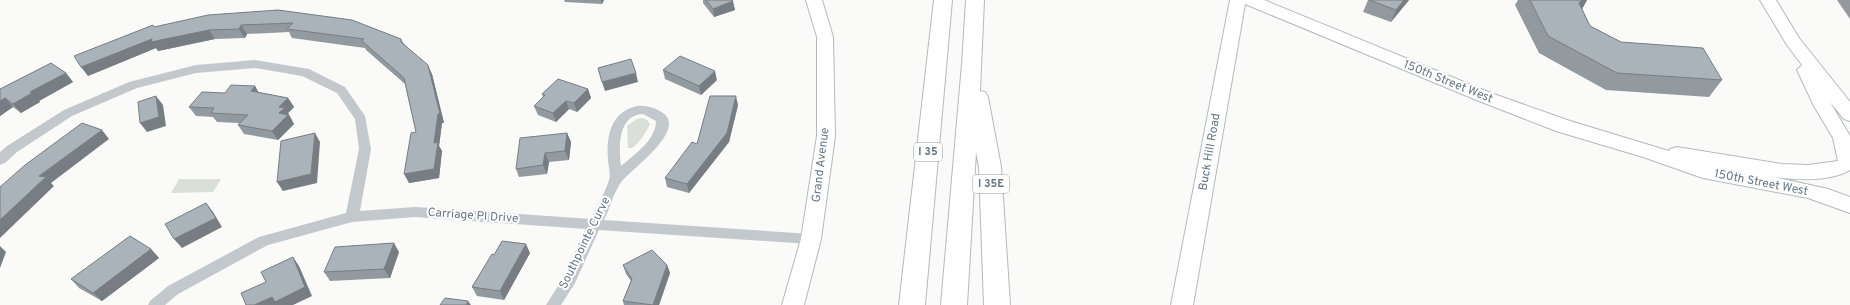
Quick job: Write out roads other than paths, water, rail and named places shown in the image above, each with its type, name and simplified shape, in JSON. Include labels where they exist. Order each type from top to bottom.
[{"type":"highway","name":"I 35","points":[[912,305],[943,0]]},
{"type":"highway","points":[[954,305],[972,64],[975,0]]},
{"type":"highway","name":"I 35E","points":[[972,64],[990,167],[996,305]]},
{"type":"street","name":"Grand Avenue","points":[[793,305],[811,239],[826,136],[825,37],[814,0]]},
{"type":"street","name":"Buck Hill Road","points":[[1182,305],[1238,0]]},
{"type":"street","name":"150th Street West","points":[[1250,0],[1524,113],[1602,139],[1650,152],[1703,171],[1808,191],[1828,196],[1850,205]]},
{"type":"street","points":[[1768,0],[1793,41],[1850,115]]},
{"type":"street","points":[[1793,41],[1823,106],[1842,138],[1846,165],[1836,174],[1836,182],[1842,193],[1850,200]]},
{"type":"street","points":[[0,160],[12,149],[68,113],[133,85],[196,69],[255,64],[305,72],[341,90],[362,118],[365,149],[352,217]]},
{"type":"street","name":"Southpointe Curve","points":[[553,305],[568,283],[616,179],[651,146],[662,130],[662,119],[655,113],[639,110],[626,114],[617,125],[613,140],[616,179]]},
{"type":"street","name":"150th Street West","points":[[1650,152],[1700,156],[1764,169],[1796,172],[1815,172],[1846,165]]},
{"type":"street","name":"Carriage Pl Drive","points":[[155,305],[173,290],[264,241],[352,217],[415,212],[811,239]]}]
